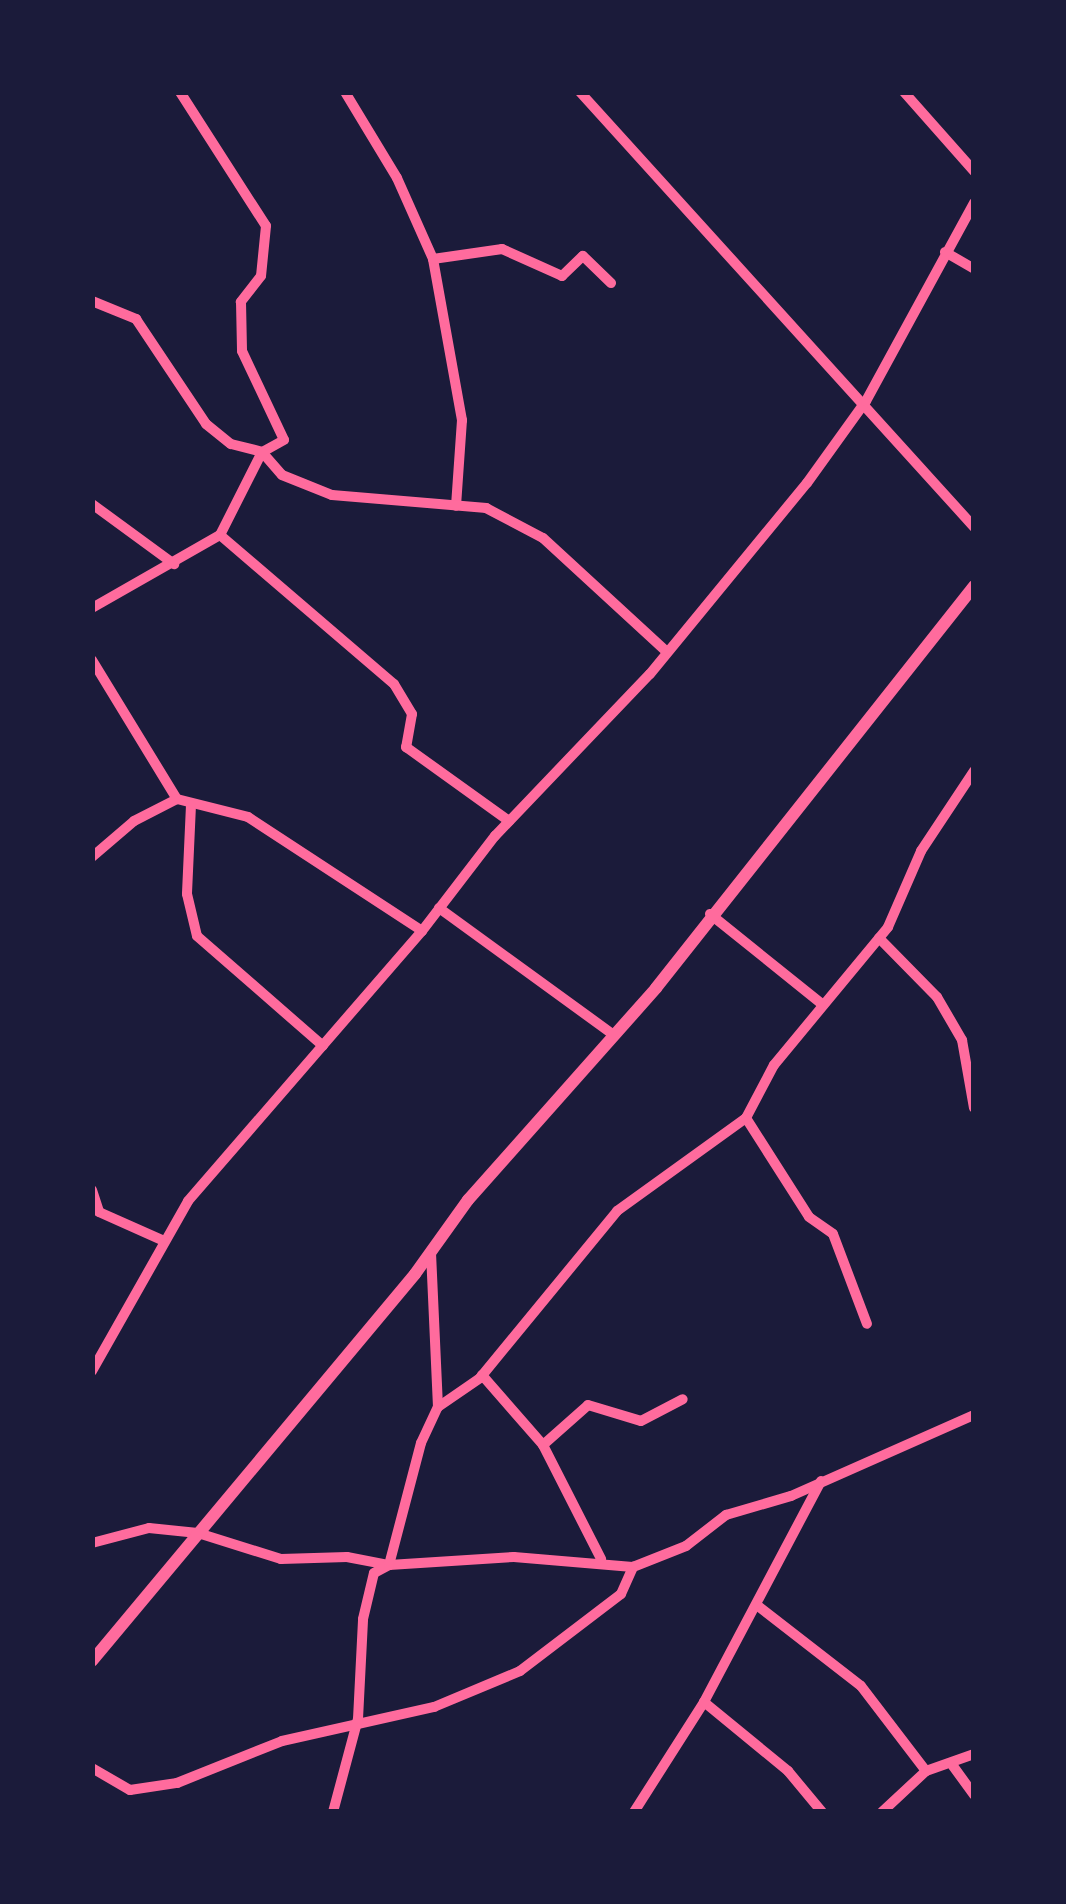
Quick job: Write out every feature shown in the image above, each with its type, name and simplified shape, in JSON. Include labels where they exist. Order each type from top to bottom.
[{"type":"street","points":[[92,608],[220,534],[262,452],[284,440],[242,351],[241,302],[261,276],[266,226],[180,92]]},
{"type":"street","points":[[345,92],[396,178],[432,259],[462,420],[456,506]]},
{"type":"street","points":[[580,92],[866,401],[974,526]]},
{"type":"street","points":[[904,92],[974,171]]},
{"type":"street","points":[[93,1368],[188,1201],[422,932],[509,821],[667,652],[866,401],[974,203]]},
{"type":"street","points":[[432,259],[502,249],[562,276],[582,256],[611,283]]},
{"type":"street","points":[[946,252],[974,269]]},
{"type":"street","points":[[92,300],[136,319],[206,424],[231,444],[262,452],[282,475],[332,495],[486,508],[543,538],[667,652]]},
{"type":"street","points":[[92,504],[174,564]]},
{"type":"street","points":[[220,534],[394,684],[412,714],[406,747],[509,821]]},
{"type":"street","points":[[92,1661],[431,1250],[614,1036],[974,586]]},
{"type":"street","points":[[92,660],[177,799],[248,818],[422,932]]},
{"type":"street","points":[[438,1407],[482,1375],[617,1211],[746,1118],[774,1065],[879,938],[922,851],[974,772]]},
{"type":"street","points":[[92,857],[134,821],[177,799]]},
{"type":"street","points":[[191,804],[187,894],[197,936],[323,1046]]},
{"type":"street","points":[[439,908],[614,1036]]},
{"type":"street","points":[[710,914],[770,956],[822,1004]]},
{"type":"street","points":[[879,938],[937,997],[962,1040],[974,1108]]},
{"type":"street","points":[[746,1118],[808,1218],[833,1234],[867,1324]]},
{"type":"street","points":[[92,1190],[96,1213],[164,1242]]},
{"type":"street","points":[[334,1812],[358,1719],[363,1620],[374,1573],[389,1565],[421,1443],[438,1407],[431,1250]]},
{"type":"street","points":[[482,1375],[542,1444],[601,1559]]},
{"type":"street","points":[[542,1444],[588,1405],[641,1421],[683,1399]]},
{"type":"street","points":[[92,1543],[149,1528],[198,1533],[281,1559],[348,1557],[389,1565],[468,1558],[601,1559],[634,1567],[686,1546],[726,1515],[822,1480],[974,1415]]},
{"type":"street","points":[[634,1812],[704,1702],[822,1480]]},
{"type":"street","points":[[92,1768],[130,1790],[177,1783],[358,1719],[434,1707],[520,1671],[620,1594],[634,1567]]},
{"type":"street","points":[[758,1606],[862,1686],[926,1771]]},
{"type":"street","points":[[704,1702],[788,1770],[822,1812]]},
{"type":"street","points":[[882,1812],[926,1771],[954,1766],[974,1754]]},
{"type":"street","points":[[954,1766],[974,1796]]}]
